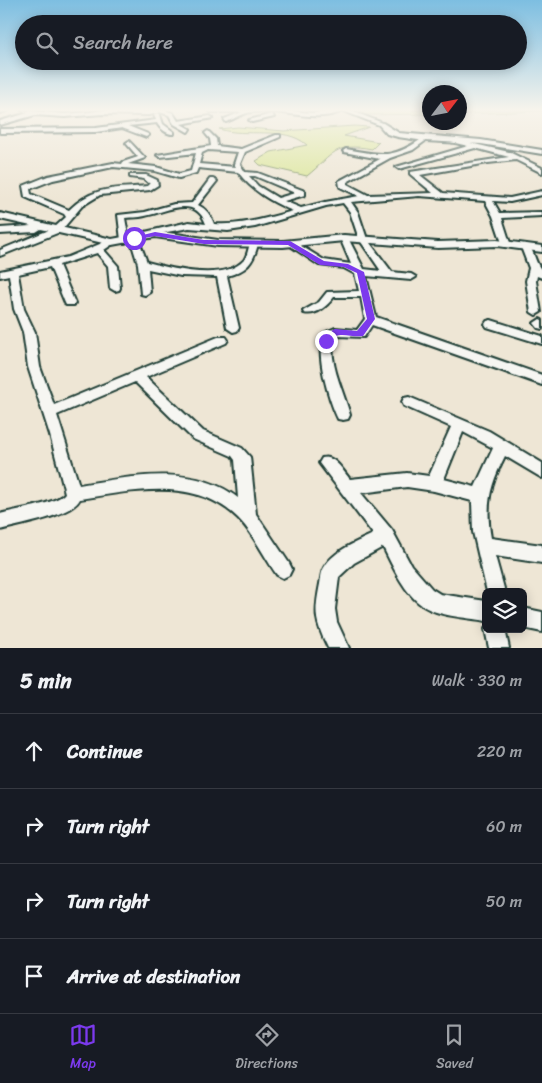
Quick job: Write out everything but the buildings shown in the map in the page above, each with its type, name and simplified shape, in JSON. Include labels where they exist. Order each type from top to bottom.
[{"type":"street","points":[[213,140],[215,149]]},
{"type":"street","points":[[160,155],[215,149],[242,151],[268,140]]},
{"type":"street","points":[[367,197],[342,183],[384,159],[411,149],[423,140]]},
{"type":"street","points":[[442,140],[481,142],[542,152]]},
{"type":"street","points":[[453,141],[501,151],[542,171]]},
{"type":"street","points":[[70,214],[28,195],[26,188],[51,178],[142,158],[129,143]]},
{"type":"street","points":[[399,167],[476,146]]},
{"type":"street","points":[[113,165],[156,169],[179,176],[190,174],[197,166],[201,150]]},
{"type":"street","points":[[242,151],[236,161],[256,188],[276,202],[300,211]]},
{"type":"street","points":[[346,151],[384,159],[415,174],[440,194]]},
{"type":"street","points":[[415,174],[516,158],[542,164]]},
{"type":"street","points":[[197,166],[256,174],[302,193],[276,202]]},
{"type":"street","points":[[0,253],[52,229],[70,217],[70,214],[82,200],[96,193],[150,188],[154,185],[150,178],[132,176]]},
{"type":"street","points":[[194,205],[213,180]]},
{"type":"street","points":[[0,522],[63,505],[72,498],[73,493],[34,367],[29,332],[6,273],[53,263],[112,242],[189,225],[228,228],[255,224],[345,200],[367,197],[440,194],[516,200],[542,193]]},
{"type":"street","points":[[488,198],[497,216],[506,243]]},
{"type":"street","points":[[345,200],[354,212],[363,239],[388,275]]},
{"type":"street","points":[[145,292],[143,264],[121,221],[124,215],[144,214],[170,206],[194,205],[208,214],[211,227]]},
{"type":"street","points":[[497,216],[542,214]]},
{"type":"street","points":[[0,216],[112,242]]},
{"type":"street","points":[[0,231],[52,229]]},
{"type":"street","points":[[148,234],[204,242],[254,244],[344,238],[438,245],[506,243],[542,249]]},
{"type":"street","points":[[344,238],[360,272],[371,319],[377,323],[542,380]]},
{"type":"street","points":[[290,243],[322,263],[346,265],[360,272],[411,277]]},
{"type":"street","points":[[143,264],[178,273],[221,273],[244,265],[249,260],[254,244]]},
{"type":"street","points":[[526,247],[534,268],[542,275]]},
{"type":"street","points":[[98,248],[113,266],[115,288]]},
{"type":"street","points":[[53,263],[70,302]]},
{"type":"street","points":[[534,268],[531,281],[539,320]]},
{"type":"street","points":[[221,273],[233,328]]},
{"type":"street","points":[[308,311],[323,304],[330,294],[366,294]]},
{"type":"street","points":[[343,415],[327,364],[326,341],[328,336],[335,332],[360,334],[371,319]]},
{"type":"street","points":[[491,324],[542,340]]},
{"type":"street","points":[[49,414],[222,340]]},
{"type":"street","points":[[137,376],[198,435],[237,452],[242,458],[248,519]]},
{"type":"street","points":[[409,402],[502,446],[542,471]]},
{"type":"street","points":[[434,484],[459,424]]},
{"type":"street","points":[[495,588],[480,517],[481,496],[502,446]]},
{"type":"street","points":[[327,463],[386,536],[405,571],[425,596],[438,603],[482,610]]},
{"type":"street","points":[[347,487],[401,480],[434,484],[481,496]]},
{"type":"street","points":[[73,493],[136,484],[186,484],[211,492],[241,511],[283,569]]},
{"type":"street","points":[[339,648],[327,624],[325,609],[331,572],[348,557],[386,536]]},
{"type":"street","points":[[485,546],[542,554]]},
{"type":"street","points":[[527,619],[542,622]]},
{"type":"street","points":[[495,633],[499,648]]},
{"type":"green space","points":[[300,140],[369,140],[379,142],[372,149],[350,147],[335,152],[307,176],[260,165],[256,161],[271,152],[307,145]]},
{"type":"route","points":[[134,238],[155,234],[204,242],[269,245],[290,243],[318,262],[346,265],[360,272],[371,319],[360,334],[335,332],[331,333],[326,341]]}]
